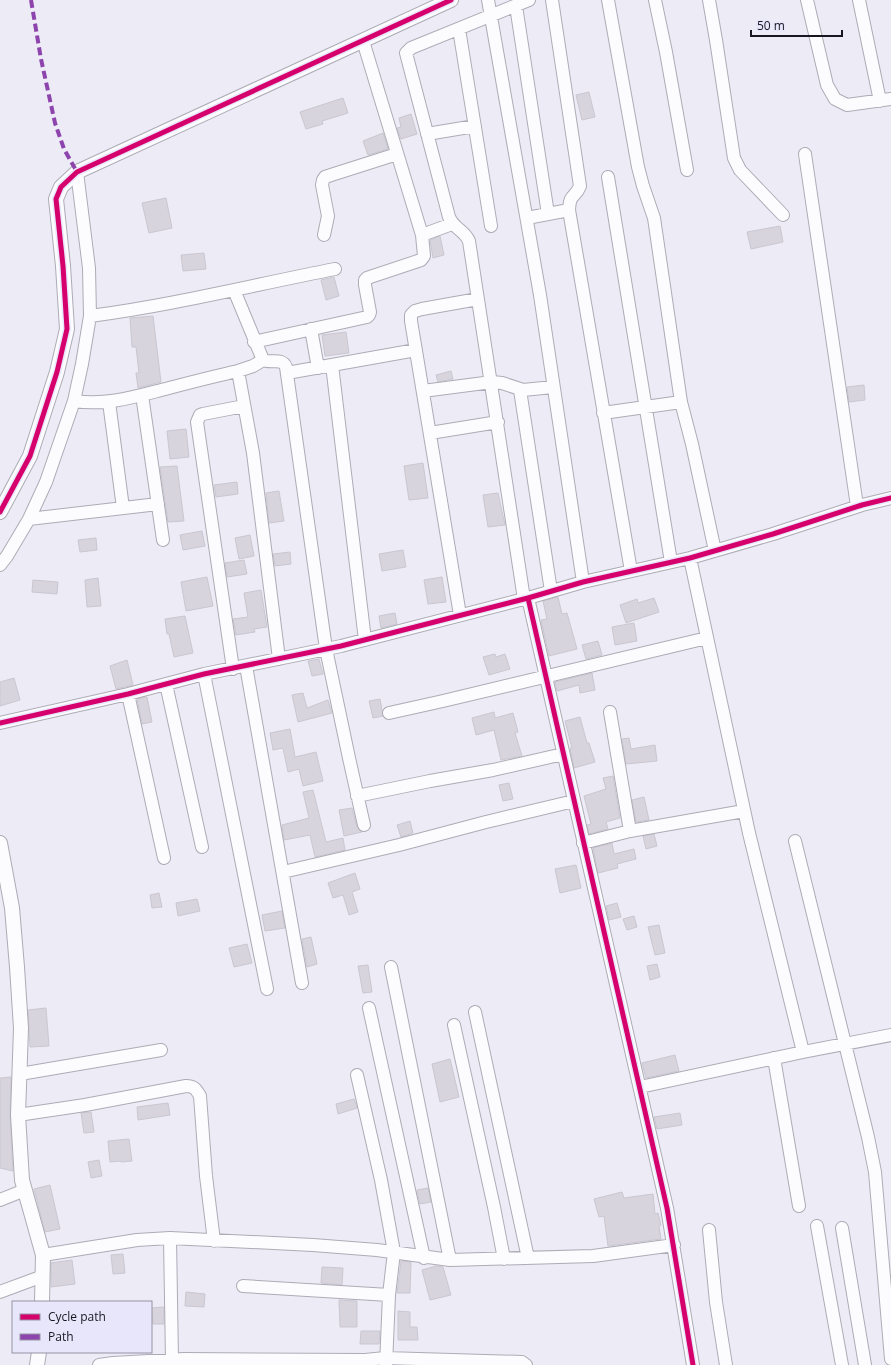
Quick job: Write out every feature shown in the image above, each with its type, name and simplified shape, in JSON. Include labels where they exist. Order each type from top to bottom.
[{"type":"street","points":[[0,512],[30,456],[57,372],[67,330],[63,266],[56,199],[61,187],[77,172],[451,0]]},
{"type":"street","points":[[488,0],[540,295],[582,582]]},
{"type":"street","points":[[529,0],[411,48],[406,53],[449,217],[452,224],[466,235],[469,241],[526,598],[546,676],[667,1208],[693,1365]]},
{"type":"street","points":[[552,0],[580,181],[578,190],[570,200],[569,210],[631,571]]},
{"type":"street","points":[[608,0],[638,167],[654,218],[681,402],[692,444],[715,551]]},
{"type":"street","points":[[655,0],[687,170]]},
{"type":"street","points":[[709,0],[734,158],[740,170],[783,215]]},
{"type":"street","points":[[807,0],[827,85],[835,99],[847,105],[886,100],[859,0]]},
{"type":"street","points":[[516,6],[548,214]]},
{"type":"street","points":[[459,29],[491,226]]},
{"type":"street","points":[[254,342],[367,317],[370,312],[365,280],[371,276],[421,260],[424,256],[422,235],[363,41]]},
{"type":"street","points":[[427,134],[475,126]]},
{"type":"street","points":[[324,235],[328,216],[322,180],[331,175],[397,154]]},
{"type":"street","points":[[805,154],[857,506]]},
{"type":"street","points":[[0,565],[29,519],[46,482],[74,400],[90,316],[89,268],[77,172]]},
{"type":"street","points":[[608,177],[671,562]]},
{"type":"street","points":[[527,218],[569,210]]},
{"type":"street","points":[[422,235],[452,224]]},
{"type":"street","points":[[90,316],[141,309],[335,269]]},
{"type":"street","points":[[234,290],[254,342],[263,360],[266,362],[282,362],[285,364],[326,649],[364,825]]},
{"type":"street","points":[[460,616],[411,315],[415,311],[422,309],[478,299]]},
{"type":"street","points":[[312,330],[318,368]]},
{"type":"street","points":[[287,373],[416,350]]},
{"type":"street","points":[[74,400],[91,403],[109,402],[238,371],[253,366],[263,360]]},
{"type":"street","points":[[332,365],[364,640]]},
{"type":"street","points":[[238,371],[253,454],[279,659]]},
{"type":"street","points":[[423,391],[492,382],[502,383],[520,390],[553,387]]},
{"type":"street","points":[[520,390],[551,591]]},
{"type":"street","points":[[142,395],[163,540]]},
{"type":"street","points":[[109,402],[124,508]]},
{"type":"street","points":[[604,413],[681,402]]},
{"type":"street","points":[[233,669],[197,422],[200,415],[244,406]]},
{"type":"street","points":[[430,433],[498,422]]},
{"type":"street","points":[[0,723],[128,694],[204,674],[364,640],[460,616],[582,582],[690,558],[773,534],[857,506],[891,498]]},
{"type":"street","points":[[29,519],[158,504]]},
{"type":"street","points":[[690,558],[744,811],[803,1052]]},
{"type":"street","points":[[389,713],[707,638]]},
{"type":"street","points":[[246,666],[302,983]]},
{"type":"street","points":[[204,674],[267,989]]},
{"type":"street","points":[[166,684],[202,847]]},
{"type":"street","points":[[128,694],[164,858]]},
{"type":"street","points":[[610,712],[630,832]]},
{"type":"street","points":[[357,796],[430,780],[493,770],[563,754]]},
{"type":"street","points":[[283,872],[399,845],[574,801]]},
{"type":"street","points":[[583,843],[630,832],[744,811]]},
{"type":"street","points":[[795,841],[862,1106],[875,1172],[891,1359]]},
{"type":"street","points":[[0,843],[12,908],[21,1028],[18,1115],[22,1180],[43,1255],[42,1301]]},
{"type":"street","points":[[391,967],[450,1260]]},
{"type":"street","points":[[369,1008],[424,1258]]},
{"type":"street","points":[[475,1012],[528,1258]]},
{"type":"street","points":[[454,1025],[504,1259]]},
{"type":"street","points":[[640,1087],[774,1058],[891,1035]]},
{"type":"street","points":[[20,1074],[161,1050]]},
{"type":"street","points":[[774,1058],[799,1206]]},
{"type":"street","points":[[358,1075],[381,1180],[394,1252],[389,1295],[385,1361]]},
{"type":"street","points":[[18,1115],[85,1105],[186,1086],[196,1088],[200,1096],[206,1176],[214,1241]]},
{"type":"street","points":[[0,1200],[25,1190]]},
{"type":"street","points":[[817,1226],[842,1365]]},
{"type":"street","points":[[842,1228],[865,1365]]},
{"type":"street","points":[[708,1230],[716,1302],[726,1365]]},
{"type":"street","points":[[43,1255],[136,1240],[170,1238],[313,1245],[394,1252],[424,1258],[450,1260],[593,1256],[674,1244]]},
{"type":"street","points":[[170,1238],[172,1360]]},
{"type":"street","points":[[0,1292],[43,1276]]},
{"type":"street","points":[[244,1286],[389,1295]]},
{"type":"street","points":[[37,1365],[39,1353]]},
{"type":"street","points":[[98,1365],[172,1360],[265,1359],[449,1363],[522,1362],[526,1365]]},
{"type":"building","points":[[589,92],[595,117],[582,120],[576,95]]},
{"type":"building","points":[[343,98],[348,113],[322,121],[323,124],[306,129],[300,112]]},
{"type":"building","points":[[411,114],[417,134],[401,139],[397,128],[401,127],[399,118]]},
{"type":"building","points":[[383,133],[388,149],[368,155],[363,141]]},
{"type":"building","points":[[166,198],[172,228],[149,233],[142,203]]},
{"type":"building","points":[[780,226],[783,242],[751,249],[747,232]]},
{"type":"building","points":[[440,236],[444,255],[433,258],[430,240]]},
{"type":"building","points":[[204,253],[206,269],[183,271],[181,255]]},
{"type":"building","points":[[334,277],[339,296],[326,300],[321,280]]},
{"type":"building","points":[[153,316],[161,382],[138,388],[136,373],[139,373],[136,347],[132,347],[130,318]]},
{"type":"building","points":[[346,332],[349,353],[325,356],[322,335]]},
{"type":"building","points":[[451,371],[453,379],[438,382],[436,375]]},
{"type":"building","points":[[864,385],[865,400],[849,402],[847,387]]},
{"type":"building","points":[[186,429],[189,457],[170,459],[167,431]]},
{"type":"building","points":[[423,463],[428,498],[409,500],[404,466]]},
{"type":"building","points":[[177,466],[184,521],[168,522],[160,467]]},
{"type":"building","points":[[237,482],[238,494],[216,497],[214,485]]},
{"type":"building","points":[[279,491],[284,521],[269,523],[266,493]]},
{"type":"building","points":[[498,493],[505,525],[488,527],[483,495]]},
{"type":"building","points":[[202,531],[205,546],[183,550],[180,535]]},
{"type":"building","points":[[250,535],[254,556],[239,559],[235,538]]},
{"type":"building","points":[[96,538],[97,550],[80,552],[78,540]]},
{"type":"building","points":[[403,550],[406,567],[382,571],[379,554]]},
{"type":"building","points":[[290,552],[291,564],[275,566],[273,554]]},
{"type":"building","points":[[244,560],[247,574],[227,577],[225,563]]},
{"type":"building","points":[[207,577],[213,606],[186,611],[181,582]]},
{"type":"building","points":[[442,577],[446,602],[428,604],[424,580]]},
{"type":"building","points":[[98,578],[101,606],[87,607],[85,580]]},
{"type":"building","points":[[33,580],[58,582],[57,594],[32,592]]},
{"type":"building","points":[[261,590],[267,627],[254,629],[255,632],[236,635],[233,619],[248,617],[244,593]]},
{"type":"building","points":[[558,597],[562,614],[567,613],[577,649],[549,656],[541,620],[547,619],[543,601]]},
{"type":"building","points":[[654,598],[659,612],[626,623],[620,605],[637,599],[638,603]]},
{"type":"building","points":[[395,613],[397,624],[381,628],[379,616]]},
{"type":"building","points":[[185,616],[193,653],[174,657],[169,634],[167,634],[165,619]]},
{"type":"building","points":[[634,623],[637,641],[615,645],[612,627]]},
{"type":"building","points":[[598,641],[602,655],[586,659],[582,645]]},
{"type":"building","points":[[495,654],[496,657],[505,654],[510,669],[489,675],[483,657]]},
{"type":"building","points":[[319,659],[323,674],[312,676],[308,661]]},
{"type":"building","points":[[127,660],[133,685],[116,689],[110,666]]},
{"type":"building","points":[[592,673],[595,690],[580,693],[579,685],[557,691],[555,682]]},
{"type":"building","points":[[14,678],[20,700],[0,706],[0,682]]},
{"type":"building","points":[[303,693],[307,708],[328,700],[332,713],[298,722],[292,695]]},
{"type":"building","points":[[147,697],[152,722],[142,724],[137,699]]},
{"type":"building","points":[[380,699],[383,716],[373,718],[369,701]]},
{"type":"building","points":[[494,712],[495,718],[513,713],[518,732],[515,733],[522,756],[501,760],[494,730],[476,735],[472,718]]},
{"type":"building","points":[[580,717],[587,743],[589,743],[595,762],[574,768],[570,748],[572,748],[565,721]]},
{"type":"building","points":[[290,729],[295,757],[316,752],[323,781],[303,786],[299,769],[288,772],[283,748],[273,750],[270,733]]},
{"type":"building","points":[[629,738],[631,749],[655,745],[657,761],[626,764],[622,739]]},
{"type":"building","points":[[613,776],[620,818],[606,822],[608,829],[589,834],[587,825],[591,824],[584,796],[606,789],[603,778]]},
{"type":"building","points":[[509,783],[513,799],[503,801],[499,785]]},
{"type":"building","points":[[313,790],[326,842],[343,838],[345,850],[315,857],[310,835],[284,840],[282,825],[309,818],[303,792]]},
{"type":"building","points":[[644,797],[649,820],[636,822],[632,800]]},
{"type":"building","points":[[352,808],[357,827],[362,832],[344,836],[339,810]]},
{"type":"building","points":[[410,821],[413,833],[401,837],[397,825]]},
{"type":"building","points":[[654,834],[657,846],[646,849],[643,836]]},
{"type":"building","points":[[612,843],[614,854],[634,849],[636,859],[617,864],[618,868],[598,873],[593,848]]},
{"type":"building","points":[[576,865],[581,888],[560,893],[555,869]]},
{"type":"building","points":[[355,873],[360,889],[352,892],[358,912],[349,915],[343,895],[333,898],[328,883]]},
{"type":"building","points":[[159,893],[162,907],[152,908],[150,895]]},
{"type":"building","points":[[197,899],[200,911],[178,916],[176,903]]},
{"type":"building","points":[[617,903],[621,917],[609,920],[606,906]]},
{"type":"building","points":[[282,911],[285,928],[265,931],[262,915]]},
{"type":"building","points":[[634,916],[637,927],[627,930],[623,919]]},
{"type":"building","points":[[659,925],[665,953],[655,955],[648,927]]},
{"type":"building","points":[[311,937],[317,964],[307,967],[302,939]]},
{"type":"building","points":[[247,944],[252,963],[234,967],[229,948]]},
{"type":"building","points":[[657,964],[660,977],[650,980],[647,966]]},
{"type":"building","points":[[368,965],[372,992],[363,993],[358,966]]},
{"type":"building","points":[[46,1008],[49,1046],[30,1047],[28,1010]]},
{"type":"building","points":[[675,1055],[679,1071],[646,1078],[642,1063]]},
{"type":"building","points":[[450,1059],[459,1097],[440,1102],[432,1064]]},
{"type":"building","points":[[11,1077],[10,1115],[13,1171],[0,1168],[0,1078]]},
{"type":"building","points":[[354,1099],[357,1108],[338,1114],[336,1104]]},
{"type":"building","points":[[168,1103],[170,1115],[138,1120],[137,1107]]},
{"type":"building","points":[[91,1112],[94,1132],[84,1133],[81,1113]]},
{"type":"building","points":[[680,1113],[682,1125],[657,1129],[654,1117]]},
{"type":"building","points":[[129,1139],[132,1161],[110,1162],[108,1141]]},
{"type":"building","points":[[99,1160],[102,1176],[91,1178],[88,1162]]},
{"type":"building","points":[[50,1185],[60,1229],[45,1232],[34,1189]]},
{"type":"building","points":[[428,1188],[431,1202],[420,1204],[417,1190]]},
{"type":"building","points":[[622,1192],[624,1198],[653,1194],[655,1214],[658,1213],[661,1225],[659,1226],[661,1239],[608,1246],[604,1216],[599,1217],[594,1199]]},
{"type":"building","points":[[123,1254],[125,1273],[113,1274],[111,1255]]},
{"type":"building","points":[[72,1260],[75,1284],[51,1287],[51,1263]]},
{"type":"building","points":[[401,1261],[411,1262],[410,1293],[397,1293]]},
{"type":"building","points":[[436,1266],[443,1267],[451,1295],[430,1300],[422,1270]]},
{"type":"building","points":[[322,1267],[343,1268],[342,1285],[321,1283]]},
{"type":"building","points":[[186,1292],[205,1294],[204,1307],[185,1306]]},
{"type":"building","points":[[339,1300],[357,1301],[357,1327],[340,1327]]},
{"type":"building","points":[[164,1307],[164,1324],[153,1324],[152,1308]]},
{"type":"building","points":[[398,1311],[410,1312],[410,1327],[417,1327],[418,1340],[398,1340]]},
{"type":"building","points":[[361,1331],[380,1331],[379,1344],[360,1344]]},
{"type":"marked path","points":[[31,0],[41,59],[55,123],[64,149],[77,172]]},
{"type":"cycle path","points":[[0,512],[30,456],[57,372],[67,329],[63,266],[56,199],[61,187],[77,172],[451,0]]},
{"type":"cycle path","points":[[0,723],[128,694],[204,674],[341,646],[528,598],[583,582],[690,558],[773,534],[862,505],[891,498]]},
{"type":"cycle path","points":[[528,598],[667,1208],[693,1365]]}]
